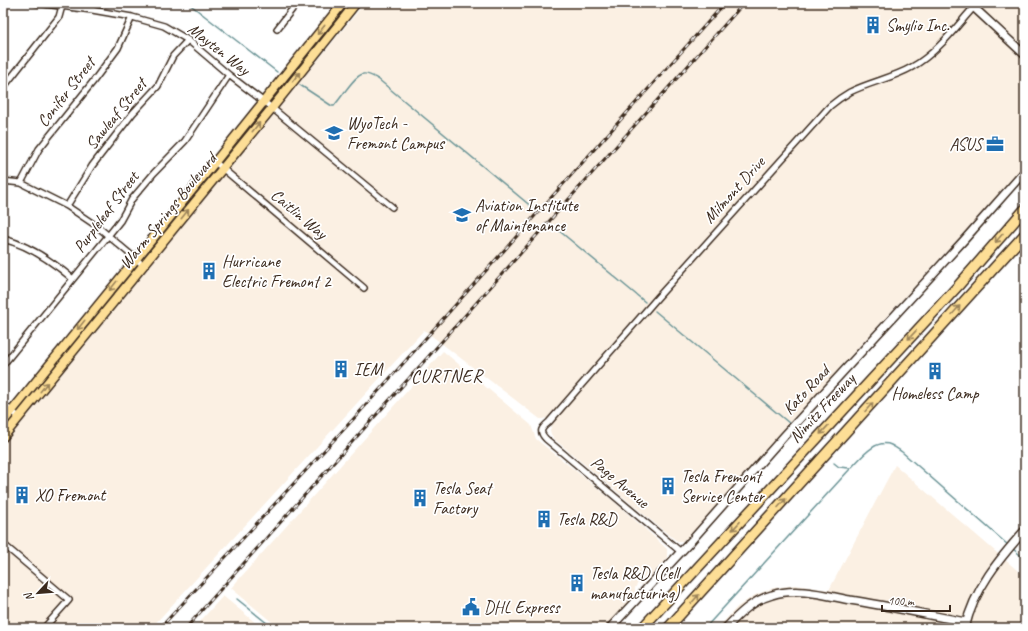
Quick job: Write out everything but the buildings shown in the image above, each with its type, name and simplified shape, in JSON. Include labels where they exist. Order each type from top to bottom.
[{"type":"highway","name":"Nimitz Freeway","points":[[642,628],[958,286],[1025,209]]},
{"type":"highway","name":"Nimitz Freeway","points":[[668,628],[1025,234]]},
{"type":"main road","name":"Warm Springs Boulevard","points":[[3,422],[343,3]]},
{"type":"main road","points":[[337,26],[336,20],[350,3]]},
{"type":"main road","name":"Warm Springs Boulevard","points":[[3,437],[356,3]]},
{"type":"street","name":"Mayten Way","points":[[36,3],[132,17],[164,26],[188,40],[392,208]]},
{"type":"street","points":[[92,3],[92,10]]},
{"type":"street","points":[[277,29],[297,3]]},
{"type":"street","points":[[973,4],[1025,55]]},
{"type":"street","name":"Milmont Drive","points":[[542,432],[543,427],[830,106],[850,92],[902,72],[931,55],[973,4]]},
{"type":"street","points":[[3,88],[5,81],[59,17],[62,6]]},
{"type":"street","name":"Conifer Street","points":[[21,183],[39,149],[118,48],[132,17]]},
{"type":"street","name":"Sawleaf Street","points":[[68,206],[92,166],[133,113],[158,86],[173,56],[188,40]]},
{"type":"street","name":"Purpleleaf Street","points":[[3,365],[120,221],[132,199],[154,173],[185,141],[229,75]]},
{"type":"street","name":"Caitlin Way","points":[[215,162],[364,288]]},
{"type":"street","name":"Kato Road","points":[[610,628],[681,552],[765,457],[1025,171]]},
{"type":"street","points":[[3,181],[21,183],[68,206],[87,219],[143,265]]},
{"type":"street","points":[[3,238],[34,251],[50,261],[73,279]]},
{"type":"street","points":[[3,404],[19,417]]},
{"type":"street","name":"Page Avenue","points":[[542,432],[546,439],[681,552]]},
{"type":"street","points":[[726,628],[751,604],[770,595],[789,591],[809,592],[885,606],[966,625],[973,603],[982,585],[1000,559],[1025,530]]},
{"type":"street","points":[[3,544],[69,600],[44,628]]},
{"type":"shaded area","points":[[365,3],[1025,3],[1025,166],[856,350],[687,539],[683,541],[677,541],[659,527],[553,438],[550,430],[552,424],[546,418],[540,419],[424,330],[151,628],[3,628],[3,442],[125,291]]},
{"type":"shaded area","points":[[443,351],[531,425],[536,439],[612,500],[653,536],[667,549],[667,558],[644,584],[643,583],[642,585],[638,583],[635,588],[635,594],[604,628],[279,628],[231,588]]},
{"type":"shaded area","points":[[895,465],[1025,577],[1025,628],[718,628],[737,607],[755,595],[774,588],[795,585],[829,590]]},
{"type":"shaded area","points":[[223,596],[262,628],[194,628]]},
{"type":"waterway","points":[[188,3],[277,72]]},
{"type":"waterway","points":[[300,85],[334,106],[353,81],[360,75],[367,74],[375,77],[533,208]]},
{"type":"waterway","points":[[557,229],[645,302]]},
{"type":"waterway","points":[[655,311],[789,423]]},
{"type":"waterway","points":[[705,628],[858,460],[879,444],[891,445],[902,452],[1008,545]]},
{"type":"waterway","points":[[834,463],[839,467],[849,468]]},
{"type":"waterway","points":[[1013,549],[1025,559]]},
{"type":"waterway","points":[[237,599],[273,628]]},
{"type":"railway","points":[[160,628],[358,414],[725,3]]},
{"type":"railway","points":[[186,628],[744,3]]},
{"type":"place","name":"Smylio Inc.","points":[[873,25]]},
{"type":"place","name":"WyoTech - Fremont Campus","points":[[334,133]]},
{"type":"place","name":"ASUS","points":[[995,144]]},
{"type":"place","name":"Aviation Institute of Maintenance","points":[[462,215]]},
{"type":"place","name":"Hurricane Electric Fremont 2","points":[[209,271]]},
{"type":"place","name":"IEM","points":[[341,369]]},
{"type":"place","name":"Homeless Camp","points":[[935,371]]},
{"type":"place","name":"Tesla Fremont Service Center","points":[[668,486]]},
{"type":"place","name":"XO Fremont","points":[[22,495]]},
{"type":"place","name":"Tesla Seat Factory","points":[[420,498]]},
{"type":"place","name":"Tesla R&D","points":[[544,519]]},
{"type":"place","name":"Tesla R&D (Cell manufacturing)","points":[[577,583]]},
{"type":"place","name":"DHL Express","points":[[471,607]]},
{"type":"district","name":"CURTNER","points":[[447,376]]}]
